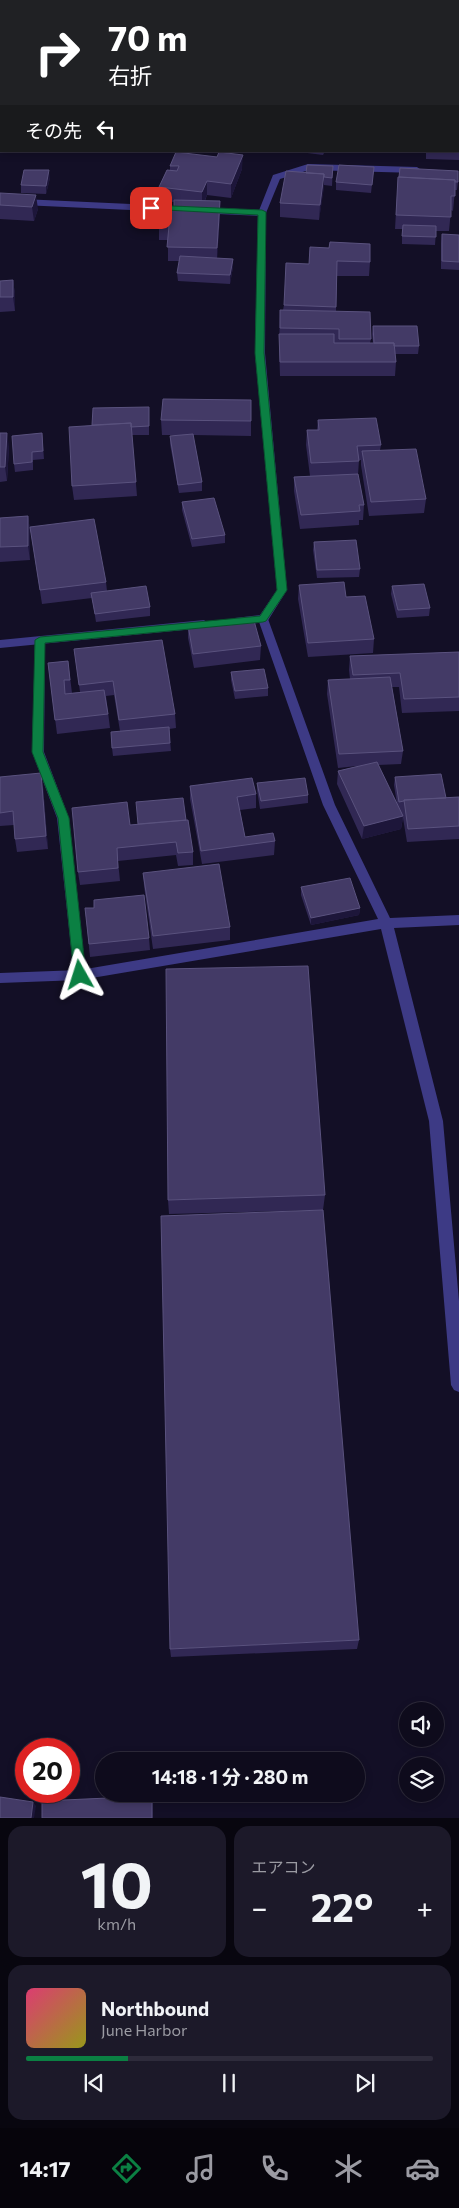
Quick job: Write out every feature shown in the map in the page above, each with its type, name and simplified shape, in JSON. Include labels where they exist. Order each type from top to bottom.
[{"type":"street","points":[[263,619],[282,590],[260,353],[262,212],[276,177],[308,167],[431,170]]},
{"type":"street","points":[[0,201],[262,212]]},
{"type":"street","points":[[0,644],[263,619]]},
{"type":"street","points":[[263,619],[329,805],[386,923],[436,1121],[459,1386]]},
{"type":"street","points":[[40,640],[38,752],[63,818],[80,975]]},
{"type":"street","points":[[0,978],[80,975],[386,923],[459,920]]},
{"type":"building","points":[[176,152],[217,157],[219,152],[243,155],[231,184],[207,181],[202,192],[159,187],[167,170],[177,171],[179,166],[170,166]]},
{"type":"building","points":[[307,165],[333,166],[332,178],[324,177],[324,174],[306,173]]},
{"type":"building","points":[[339,165],[374,167],[372,185],[336,182]]},
{"type":"building","points":[[400,168],[458,171],[458,182],[455,182],[455,180],[399,177]]},
{"type":"building","points":[[24,170],[49,170],[46,186],[21,185]]},
{"type":"building","points":[[286,171],[324,174],[320,205],[280,203]]},
{"type":"building","points":[[398,177],[455,180],[455,196],[451,196],[451,217],[396,215]]},
{"type":"building","points":[[0,193],[36,195],[32,207],[0,205]]},
{"type":"building","points":[[174,200],[220,201],[217,248],[167,247],[169,226],[159,226],[159,219],[166,219],[167,210],[174,210]]},
{"type":"building","points":[[403,225],[436,226],[436,237],[402,236]]},
{"type":"building","points":[[442,234],[459,235],[459,262],[442,261]]},
{"type":"building","points":[[330,242],[370,244],[370,262],[337,261],[336,307],[284,305],[286,263],[309,264],[310,247],[329,248]]},
{"type":"building","points":[[180,256],[233,259],[230,275],[177,273]]},
{"type":"building","points":[[13,280],[13,297],[0,297],[0,281]]},
{"type":"building","points":[[280,310],[370,312],[371,339],[339,339],[339,329],[280,328]]},
{"type":"building","points":[[373,326],[417,326],[419,346],[394,346],[394,343],[374,343]]},
{"type":"building","points":[[279,334],[334,334],[334,343],[394,343],[396,362],[280,362]]},
{"type":"building","points":[[163,399],[251,400],[251,421],[161,420]]},
{"type":"building","points":[[149,407],[149,426],[131,427],[131,423],[92,425],[93,408]]},
{"type":"building","points":[[376,418],[381,445],[357,446],[359,461],[311,463],[307,430],[319,430],[318,420]]},
{"type":"building","points":[[131,423],[136,482],[72,486],[69,427]]},
{"type":"building","points":[[0,433],[7,433],[5,467],[0,467]]},
{"type":"building","points":[[42,433],[43,451],[32,452],[32,462],[14,464],[12,436]]},
{"type":"building","points":[[193,434],[202,482],[178,485],[170,436]]},
{"type":"building","points":[[416,449],[426,499],[371,502],[362,451]]},
{"type":"building","points":[[358,474],[364,505],[359,505],[360,511],[301,515],[294,477]]},
{"type":"building","points":[[214,498],[225,535],[192,539],[182,502]]},
{"type":"building","points":[[28,516],[28,546],[0,547],[0,518]]},
{"type":"building","points":[[94,519],[106,582],[40,590],[30,527]]},
{"type":"building","points":[[356,540],[360,569],[317,570],[314,542]]},
{"type":"building","points":[[344,582],[346,597],[365,596],[374,639],[308,643],[299,585]]},
{"type":"building","points":[[424,584],[430,608],[398,610],[392,586]]},
{"type":"building","points":[[146,586],[150,607],[95,614],[91,593]]},
{"type":"building","points":[[253,617],[261,646],[193,654],[188,625]]},
{"type":"building","points":[[162,640],[175,714],[119,720],[113,681],[79,685],[74,649]]},
{"type":"building","points":[[459,652],[459,697],[404,699],[400,673],[353,675],[350,656]]},
{"type":"building","points":[[68,661],[70,680],[64,680],[65,694],[104,690],[108,714],[55,720],[48,663]]},
{"type":"building","points":[[264,669],[268,688],[235,691],[231,672]]},
{"type":"building","points":[[390,677],[403,751],[339,754],[328,680]]},
{"type":"building","points":[[169,727],[170,743],[112,748],[111,732]]},
{"type":"building","points":[[377,762],[403,816],[364,826],[338,771]]},
{"type":"building","points":[[41,773],[46,836],[15,839],[13,811],[0,813],[0,777]]},
{"type":"building","points":[[441,774],[446,798],[404,800],[399,802],[395,777]]},
{"type":"building","points":[[252,778],[256,794],[237,797],[245,837],[273,833],[275,841],[201,851],[190,786]]},
{"type":"building","points":[[305,778],[308,795],[261,801],[257,783]]},
{"type":"building","points":[[459,797],[459,826],[408,829],[404,800]]},
{"type":"building","points":[[183,798],[186,820],[138,824],[136,802]]},
{"type":"building","points":[[127,802],[130,825],[188,820],[193,852],[178,853],[176,842],[117,848],[118,868],[78,872],[72,808]]},
{"type":"building","points":[[219,864],[230,927],[153,936],[143,873]]},
{"type":"building","points":[[350,878],[360,908],[311,918],[301,887]]},
{"type":"building","points":[[144,895],[149,938],[89,944],[85,908],[94,908],[94,900]]},
{"type":"building","points":[[308,966],[325,1195],[168,1200],[166,969]]},
{"type":"building","points":[[323,1210],[359,1640],[170,1649],[161,1216]]},
{"type":"building","points":[[0,1797],[15,1799],[15,1803],[33,1803],[31,1818],[0,1818]]},
{"type":"building","points":[[80,1799],[95,1799],[95,1802],[152,1802],[152,1818],[42,1818],[42,1803],[80,1803]]},
{"type":"route","points":[[80,975],[63,818],[38,752],[40,640],[263,619],[282,590],[260,353],[262,212],[151,208]]}]
